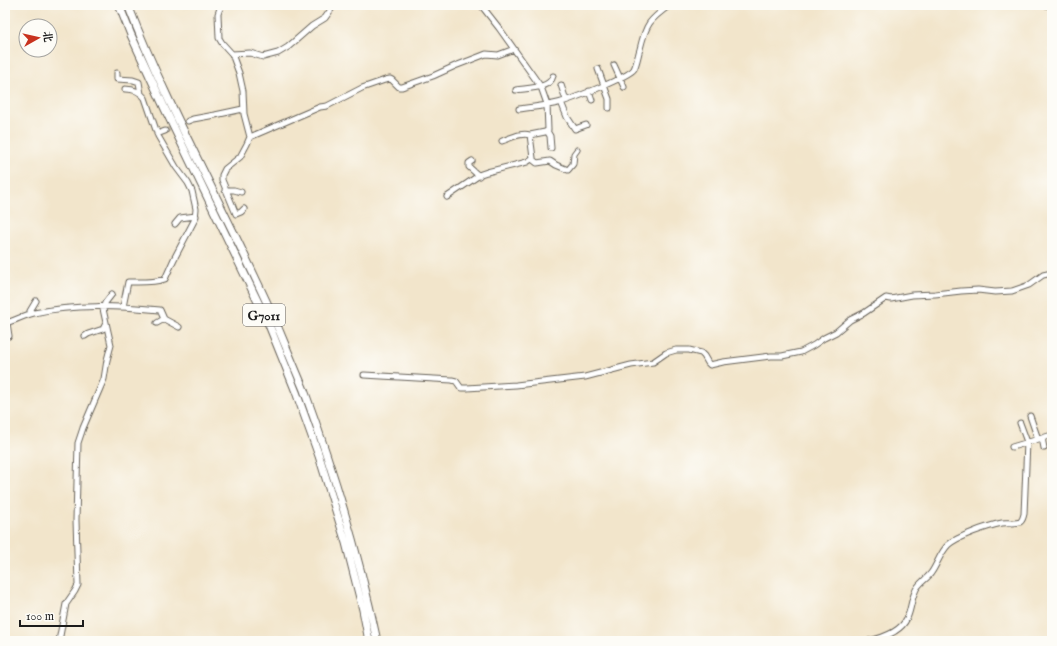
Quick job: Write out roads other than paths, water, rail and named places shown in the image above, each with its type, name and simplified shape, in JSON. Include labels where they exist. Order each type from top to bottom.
[{"type":"highway","name":"G7011","points":[[119,5],[165,109],[269,325],[296,392],[319,456],[346,543],[369,641]]},
{"type":"highway","name":"G7011","points":[[128,5],[138,32],[272,315],[304,389],[353,541],[377,641]]},
{"type":"street","points":[[221,5],[218,14],[219,38],[232,54],[242,84],[243,109],[250,137],[240,157],[227,166],[223,171],[222,180],[236,214],[244,209]]},
{"type":"street","points":[[232,54],[250,53],[263,57],[278,52],[288,47],[312,26],[325,18],[336,5]]},
{"type":"street","points":[[480,5],[495,22],[541,86],[547,105],[547,131],[550,136],[551,148]]},
{"type":"street","points":[[519,108],[547,105],[564,101],[589,92],[631,73],[634,69],[643,34],[648,24],[657,14],[670,5]]},
{"type":"street","points":[[1046,5],[1052,6]]},
{"type":"street","points":[[250,137],[320,107],[327,106],[360,89],[378,82],[390,79],[398,86],[402,87],[481,56],[488,54],[498,55],[514,49]]},
{"type":"street","points":[[614,65],[624,87]]},
{"type":"street","points":[[598,69],[608,98],[609,108]]},
{"type":"street","points":[[117,73],[117,79],[135,80],[139,82],[141,94]]},
{"type":"street","points":[[516,90],[545,86],[552,80],[553,76]]},
{"type":"street","points":[[562,85],[567,117],[575,129],[586,125]]},
{"type":"street","points":[[134,90],[140,88]]},
{"type":"street","points":[[123,307],[128,282],[160,281],[165,279],[196,216],[192,191],[176,167],[158,134],[145,97],[134,90],[125,89]]},
{"type":"street","points":[[589,92],[592,100]]},
{"type":"street","points":[[188,121],[243,109]]},
{"type":"street","points":[[158,134],[165,131]]},
{"type":"street","points":[[502,141],[524,134],[530,136],[547,131]]},
{"type":"street","points":[[530,136],[532,159]]},
{"type":"street","points":[[532,159],[537,163],[550,161],[568,170],[573,164],[574,154],[577,150]]},
{"type":"street","points":[[447,197],[490,170],[523,163],[532,159]]},
{"type":"street","points":[[472,161],[469,163],[469,167],[479,176]]},
{"type":"street","points":[[225,190],[238,190],[241,192]]},
{"type":"street","points":[[176,224],[180,218],[196,216]]},
{"type":"street","points":[[364,375],[452,380],[456,381],[461,388],[467,388],[516,385],[553,380],[560,381],[585,377],[631,365],[653,362],[666,353],[676,350],[689,350],[701,353],[710,365],[771,356],[782,356],[804,351],[836,332],[850,320],[864,313],[886,298],[891,299],[914,294],[935,294],[978,290],[995,292],[1012,291],[1029,284],[1043,275],[1052,273]]},
{"type":"street","points":[[59,641],[66,604],[78,585],[76,520],[78,444],[83,428],[104,379],[111,345],[103,313],[104,306],[112,294]]},
{"type":"street","points":[[32,313],[30,311],[36,301]]},
{"type":"street","points":[[86,307],[90,301]]},
{"type":"street","points":[[9,336],[6,323],[32,313],[69,308],[104,306],[160,310],[164,318],[179,327]]},
{"type":"street","points":[[157,324],[164,318]]},
{"type":"street","points":[[85,336],[86,334],[103,329],[106,323]]},
{"type":"street","points":[[1030,416],[1044,448]]},
{"type":"street","points":[[869,641],[889,634],[903,624],[909,613],[915,590],[938,562],[942,552],[951,543],[988,527],[1006,522],[1019,522],[1022,520],[1024,514],[1027,442],[1020,422]]},
{"type":"street","points":[[1012,447],[1051,434]]},
{"type":"tunnel","points":[[165,131],[188,121]]}]
